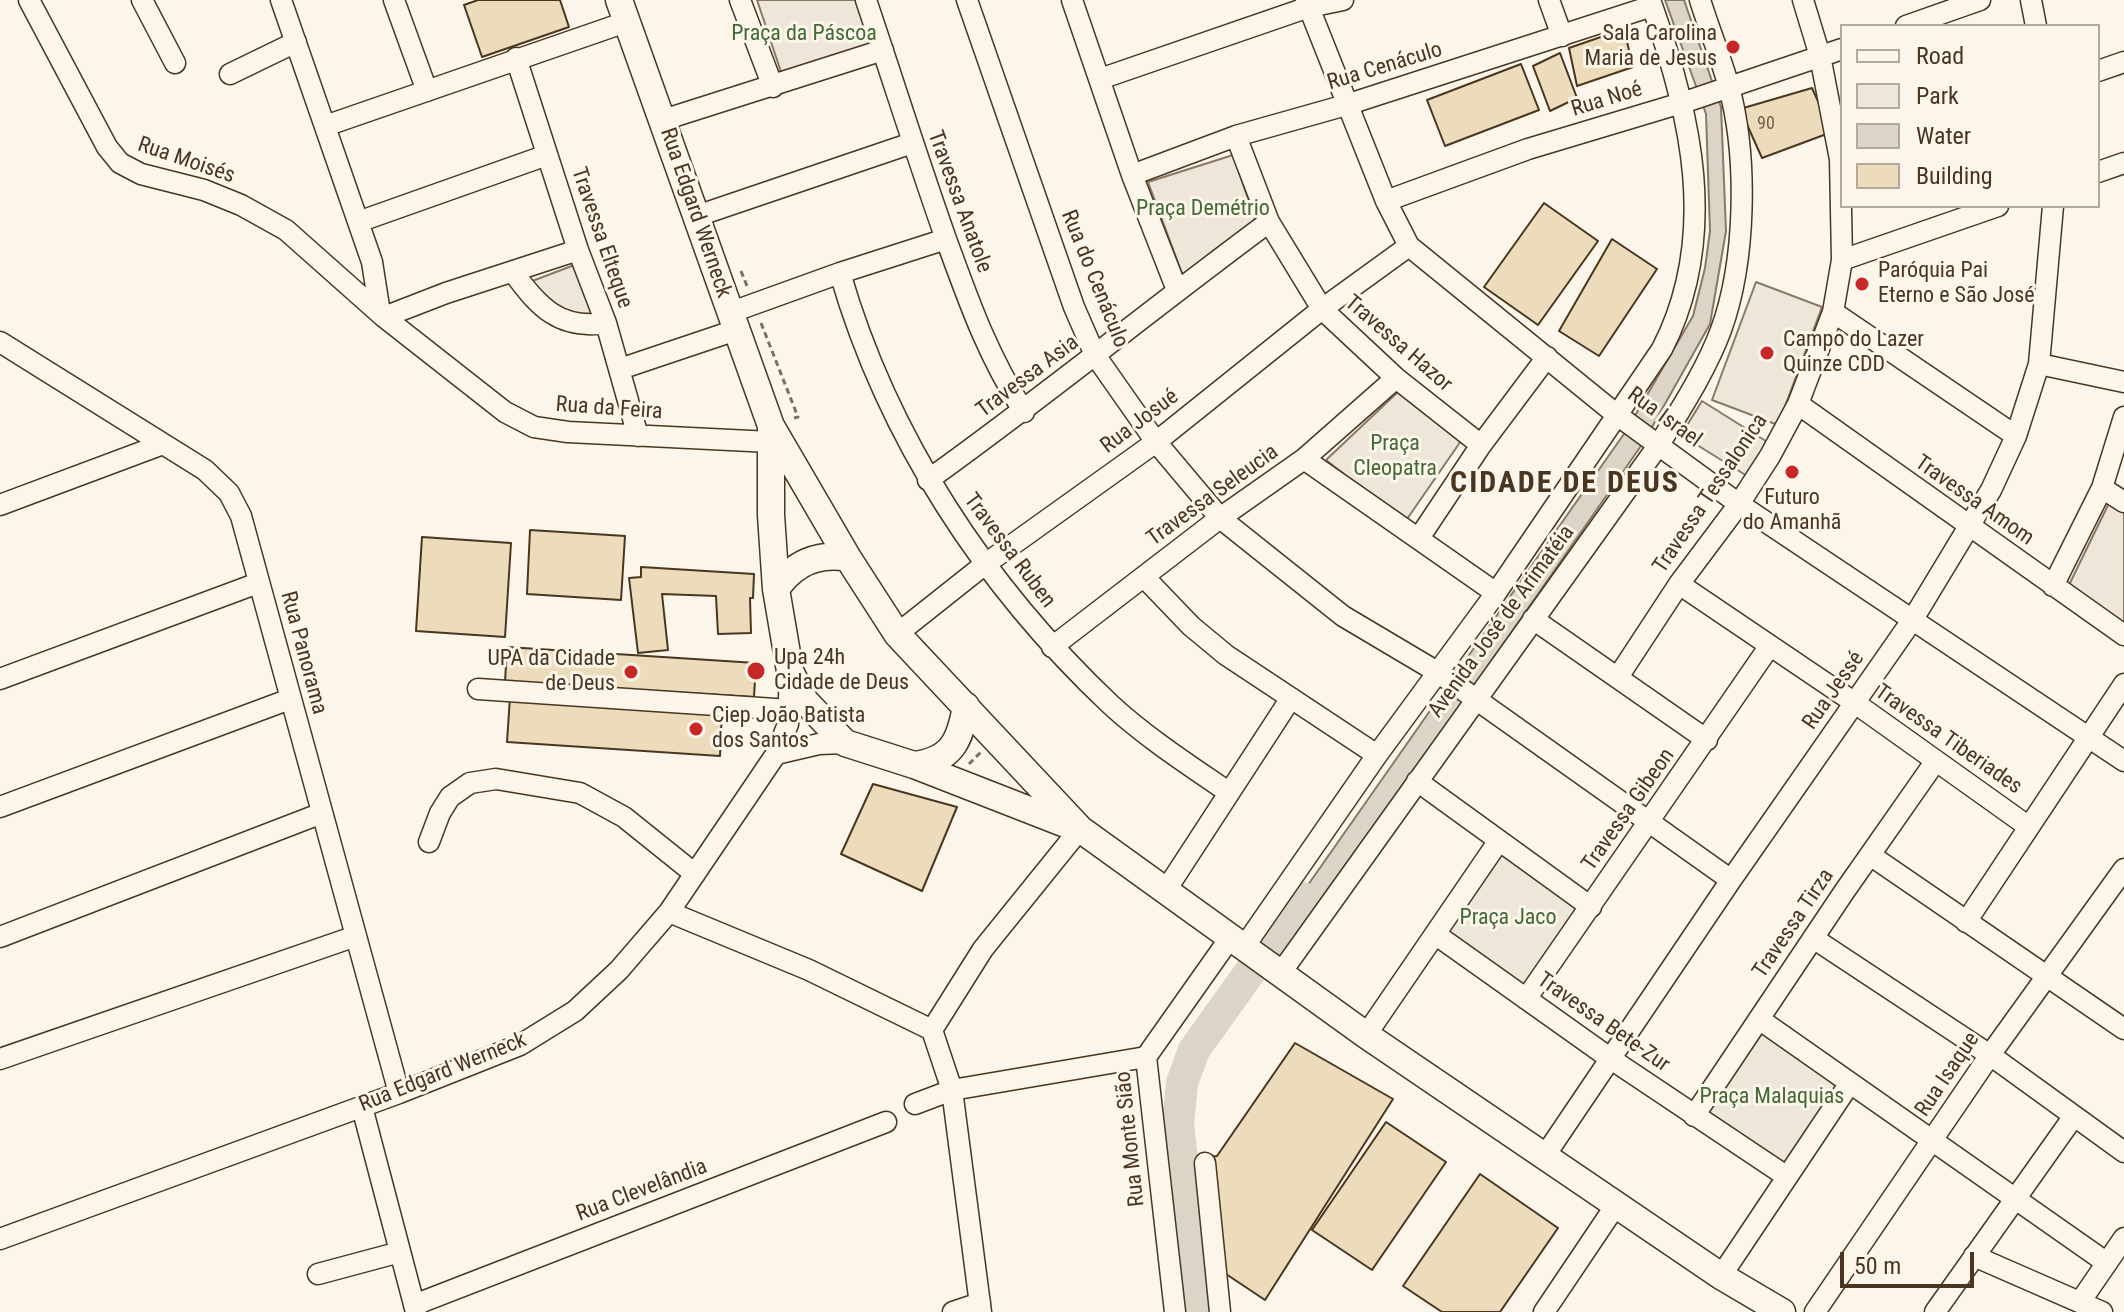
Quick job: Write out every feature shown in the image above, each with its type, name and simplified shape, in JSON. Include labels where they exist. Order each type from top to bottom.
[{"type":"main road","name":"Rua Edgard Werneck","points":[[623,11],[771,434]]},
{"type":"main road","points":[[771,434],[897,634],[1080,829],[1366,1035],[1721,1276],[1782,1312]]},
{"type":"main road","points":[[771,434],[771,515],[776,589],[790,671],[805,701],[845,743],[914,765],[1080,829]]},
{"type":"main road","points":[[776,589],[788,573],[811,559],[828,556],[848,558]]},
{"type":"main road","points":[[914,765],[931,763],[948,753],[956,742],[966,706]]},
{"type":"street","name":"Rua Moisés","points":[[29,0],[107,147],[120,163],[141,174],[204,190],[241,205],[286,230],[382,315]]},
{"type":"street","points":[[142,0],[175,63]]},
{"type":"street","points":[[281,0],[372,262],[382,315],[578,250]]},
{"type":"street","points":[[394,0],[427,91]]},
{"type":"street","points":[[740,0],[773,87]]},
{"type":"street","name":"Travessa Anatole","points":[[866,0],[912,143],[981,336],[1002,378],[1024,412]]},
{"type":"street","name":"Rua do Cenáculo","points":[[967,0],[1074,307],[1095,355],[1156,442],[1220,518],[1343,616],[1442,675],[1731,880]]},
{"type":"street","points":[[1072,0],[1132,175],[1177,290]]},
{"type":"street","points":[[1100,79],[1307,3],[1343,0]]},
{"type":"street","points":[[1549,0],[1562,36]]},
{"type":"street","name":"Avenida José de Arimatéia","points":[[1256,956],[1417,781],[1472,698],[1533,619],[1687,399],[1721,329],[1735,268],[1742,190],[1735,118],[1700,0]]},
{"type":"street","name":"Travessa Tessalonica","points":[[1803,0],[1820,56],[1840,153]]},
{"type":"street","points":[[1912,24],[1980,0]]},
{"type":"street","points":[[2031,0],[2036,24]]},
{"type":"street","name":"Rua Israel","points":[[1307,3],[1386,201],[1409,246],[1620,416],[1739,504],[2124,761]]},
{"type":"street","name":"Rua Cenáculo","points":[[1132,175],[1236,136],[1346,105],[1562,36],[1651,3]]},
{"type":"street","name":"Avenida José de Arimatéia","points":[[1256,956],[1377,755],[1442,675],[1620,416],[1673,326],[1694,251],[1692,166],[1686,102],[1651,3]]},
{"type":"street","points":[[325,126],[516,58],[623,11]]},
{"type":"street","points":[[230,74],[296,42]]},
{"type":"street","points":[[663,120],[883,50]]},
{"type":"street","name":"Rua Noé","points":[[1386,201],[1528,149],[1686,102],[1840,50]]},
{"type":"street","name":"Travessa Elteque","points":[[516,58],[578,250],[606,323],[638,436]]},
{"type":"street","points":[[2100,70],[2124,62]]},
{"type":"street","name":"Travessa Hazor","points":[[1236,136],[1269,222],[1322,309],[1396,378],[1481,445]]},
{"type":"street","points":[[697,216],[912,143]]},
{"type":"street","points":[[358,222],[547,155]]},
{"type":"street","points":[[2100,171],[2124,163]]},
{"type":"street","name":"Travessa Tessalonica","points":[[1618,677],[1679,584],[1739,504],[1798,404],[1833,312],[1842,260],[1841,208]]},
{"type":"street","points":[[1842,260],[1992,208]]},
{"type":"street","name":"Rua Jessé","points":[[1544,1157],[1731,880],[1913,619],[1970,528],[2016,436],[2039,364],[2053,208]]},
{"type":"street","name":"Travessa Asia","points":[[928,480],[1024,412],[1177,290],[1269,222]]},
{"type":"street","points":[[620,369],[840,273],[946,239]]},
{"type":"street","name":"Rua Josué","points":[[897,634],[984,565],[1156,442],[1322,309],[1409,246]]},
{"type":"street","points":[[513,272],[535,301],[569,323],[586,326],[606,323]]},
{"type":"street","name":"Travessa Ruben","points":[[840,273],[852,313],[928,480],[984,565],[1052,647],[1113,707],[1163,747],[1228,792]]},
{"type":"street","points":[[1833,312],[2016,436]]},
{"type":"street","name":"Rua da Feira","points":[[382,315],[505,412],[534,427],[638,436],[771,434]]},
{"type":"street","name":"Rua Panorama","points":[[0,342],[205,470],[229,493],[241,516],[399,1093]]},
{"type":"street","points":[[1419,538],[1481,445],[1547,357]]},
{"type":"street","points":[[2039,364],[2124,382]]},
{"type":"street","name":"Travessa Seleucia","points":[[1052,647],[1220,518],[1304,459],[1396,378]]},
{"type":"street","name":"Travessa Amom","points":[[1798,404],[2124,635]]},
{"type":"street","points":[[2053,586],[2102,488],[2124,417]]},
{"type":"street","points":[[0,505],[163,444]]},
{"type":"street","points":[[1304,459],[1496,593]]},
{"type":"street","points":[[2102,488],[2124,502]]},
{"type":"street","points":[[1144,577],[1191,626],[1254,675],[1377,755]]},
{"type":"street","points":[[0,679],[258,583]]},
{"type":"street","name":"Travessa Tiberiades","points":[[1679,584],[1855,703],[2029,827]]},
{"type":"street","points":[[1533,619],[1707,740]]},
{"type":"street","name":"Travessa Gibeon","points":[[1526,999],[1769,647]]},
{"type":"street","name":"Rua Edgard Werneck","points":[[0,1239],[399,1093],[520,1045],[575,1011],[619,970],[669,912],[776,754],[788,724],[790,671]]},
{"type":"street","points":[[1966,922],[2124,684]]},
{"type":"street","points":[[478,689],[790,710]]},
{"type":"street","points":[[1166,890],[1291,698]]},
{"type":"street","points":[[0,807],[290,699]]},
{"type":"street","points":[[776,754],[819,744],[845,743]]},
{"type":"street","name":"Travessa Tirza","points":[[1694,1116],[1935,762]]},
{"type":"street","points":[[429,842],[450,797],[470,783],[496,779],[580,793],[624,817],[695,874]]},
{"type":"street","points":[[1417,781],[1591,907]]},
{"type":"street","points":[[0,937],[322,813]]},
{"type":"street","points":[[932,1030],[983,949],[1080,829]]},
{"type":"street","points":[[1366,1035],[1498,842]]},
{"type":"street","points":[[1870,855],[2124,1029]]},
{"type":"street","name":"Rua Isaque","points":[[1815,1312],[1990,1055],[2124,869]]},
{"type":"street","points":[[669,912],[809,970],[932,1030],[952,1090],[980,1308],[953,1312]]},
{"type":"street","name":"Travessa Bete-Zur","points":[[1435,934],[1611,1059],[1786,1176]]},
{"type":"street","points":[[0,1059],[356,936]]},
{"type":"street","points":[[1813,938],[1990,1055],[2124,1152]]},
{"type":"street","name":"Rua Monte Sião","points":[[1175,1312],[1146,1057],[1256,956]]},
{"type":"street","points":[[1759,1019],[2107,1263]]},
{"type":"street","points":[[915,1104],[952,1090],[1146,1057]]},
{"type":"street","points":[[1721,1276],[1850,1083]]},
{"type":"street","points":[[362,1107],[415,1309]]},
{"type":"street","points":[[1935,1312],[2074,1116]]},
{"type":"street","name":"Rua Clevelândia","points":[[415,1309],[886,1122]]},
{"type":"street","points":[[1205,1163],[1220,1312]]},
{"type":"street","points":[[1544,1312],[1616,1205]]},
{"type":"street","points":[[2080,1302],[2124,1238]]},
{"type":"street","points":[[318,1274],[400,1252]]},
{"type":"street","points":[[1974,1256],[2102,1312]]},
{"type":"green space","name":"Praça da Páscoa","points":[[757,0],[860,0],[874,48],[782,75]]},
{"type":"green space","name":"Praça Demétrio","points":[[1233,155],[1256,222],[1183,276],[1148,182]]},
{"type":"green space","points":[[577,264],[594,318],[562,313],[527,283]]},
{"type":"green space","name":"Campo do Lazer Quinze CDD","points":[[1756,282],[1822,307],[1778,425],[1712,400]]},
{"type":"green space","name":"Praça Cleopatra","points":[[1400,390],[1463,438],[1405,522],[1326,460]]},
{"type":"green space","points":[[1702,401],[1769,443],[1747,476],[1681,435]]},
{"type":"green space","points":[[2111,499],[2124,507],[2124,625],[2068,587]]},
{"type":"green space","name":"Praça Jaco","points":[[1492,845],[1582,908],[1524,991],[1434,928]]},
{"type":"green space","name":"Praça Malaquias","points":[[1760,1027],[1843,1084],[1784,1168],[1702,1111]]},
{"type":"water","points":[[1665,0],[1684,0],[1721,107],[1726,231],[1710,324],[1643,443],[1294,945],[1275,932],[1626,431],[1693,316],[1710,231],[1706,114]]},
{"type":"building","points":[[478,0],[560,0],[569,27],[482,57],[464,5]]},
{"type":"building","points":[[1624,29],[1633,67],[1577,86],[1569,48]]},
{"type":"building","points":[[1560,53],[1577,98],[1550,111],[1533,66]]},
{"type":"building","points":[[1521,64],[1539,110],[1445,146],[1427,100]]},
{"type":"building","points":[[1812,88],[1832,132],[1762,158],[1740,109]]},
{"type":"building","points":[[1544,203],[1598,241],[1538,325],[1484,287]]},
{"type":"building","points":[[1612,239],[1657,269],[1599,356],[1559,331]]},
{"type":"building","points":[[530,530],[625,536],[621,600],[527,594]]},
{"type":"building","points":[[422,537],[511,543],[505,637],[416,631]]},
{"type":"building","points":[[641,567],[754,574],[753,598],[750,598],[751,633],[718,634],[716,596],[662,594],[668,650],[638,653],[629,578],[641,577]]},
{"type":"building","name":"UPA da Cidade de Deus","points":[[507,647],[756,663],[754,697],[505,682]]},
{"type":"building","points":[[510,697],[722,710],[720,756],[507,742]]},
{"type":"building","points":[[873,784],[957,807],[922,891],[841,854]]},
{"type":"building","points":[[1295,1043],[1393,1099],[1265,1300],[1223,1272],[1206,1157],[1217,1156]]},
{"type":"building","points":[[1386,1122],[1446,1162],[1372,1270],[1312,1230]]},
{"type":"building","points":[[1480,1174],[1558,1228],[1500,1312],[1442,1312],[1403,1286]]},
{"type":"waterway","points":[[1199,1312],[1178,1124],[1182,1083],[1194,1050],[1303,898]]},
{"type":"place","name":"Sala Carolina Maria de Jesus","points":[[1733,47]]},
{"type":"place","name":"Paróquia Pai Eterno e São José","points":[[1862,284]]},
{"type":"place","name":"Campo do Lazer Quinze CDD","points":[[1767,353]]},
{"type":"place","name":"Futuro do Amanhã","points":[[1792,472]]},
{"type":"place","name":"Upa 24h Cidade de Deus","points":[[756,671]]},
{"type":"place","name":"UPA da Cidade de Deus","points":[[631,672]]},
{"type":"place","name":"Ciep João Batista dos Santos","points":[[696,729]]},
{"type":"district","name":"CIDADE DE DEUS","points":[[1565,484]]}]
